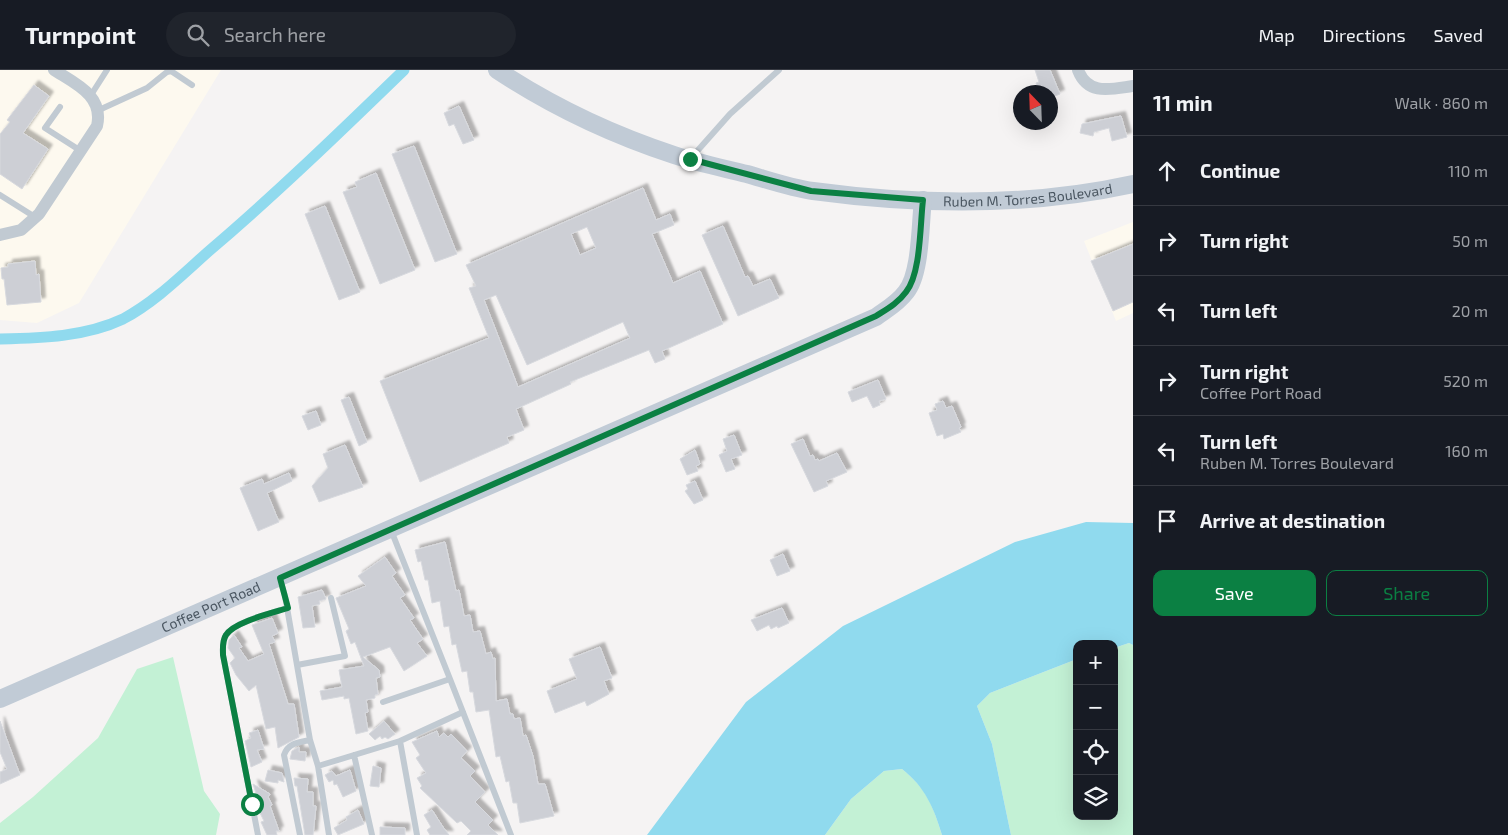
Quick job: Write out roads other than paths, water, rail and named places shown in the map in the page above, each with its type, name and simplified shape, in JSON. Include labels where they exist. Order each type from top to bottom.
[{"type":"street","points":[[0,235],[21,230],[35,217],[98,126],[99,110],[91,95],[54,70]]},
{"type":"street","name":"Ruben M. Torres Boulevard","points":[[497,70],[519,85],[609,129],[690,159],[811,191],[923,200],[1034,198],[1133,184]]},
{"type":"street","points":[[1078,70],[1081,78],[1095,89],[1105,90],[1133,86]]},
{"type":"street","name":"Coffee Port Road","points":[[0,699],[876,316],[894,305],[908,291],[915,272],[923,200]]},
{"type":"lane","points":[[91,95],[107,70]]},
{"type":"lane","points":[[690,159],[730,114],[779,70]]},
{"type":"lane","points":[[99,110],[147,88],[167,72],[171,71],[192,85]]},
{"type":"lane","points":[[60,107],[45,128],[81,151]]},
{"type":"lane","points":[[0,195],[35,217]]},
{"type":"lane","points":[[391,529],[511,835]]},
{"type":"lane","points":[[280,578],[288,608],[310,740],[318,766],[329,835]]},
{"type":"lane","points":[[297,666],[345,656],[331,598]]},
{"type":"lane","points":[[258,835],[222,643],[226,634],[243,624],[288,608]]},
{"type":"lane","points":[[384,702],[450,679]]},
{"type":"lane","points":[[318,766],[400,741],[463,712]]},
{"type":"lane","points":[[300,835],[284,755],[286,748],[293,744],[310,740]]},
{"type":"lane","points":[[400,741],[416,835]]},
{"type":"lane","points":[[354,755],[372,835]]},
{"type":"water","points":[[1086,522],[1133,523],[1133,645],[1129,643],[1118,647],[1118,640],[1073,640],[1073,661],[990,693],[977,706],[992,744],[1011,835],[942,835],[928,799],[917,783],[902,769],[884,771],[851,799],[825,835],[647,835],[746,702],[843,626],[1015,542]]},
{"type":"waterway","points":[[0,339],[47,337],[94,330],[123,319],[146,305],[168,288],[259,207],[404,70]]}]
